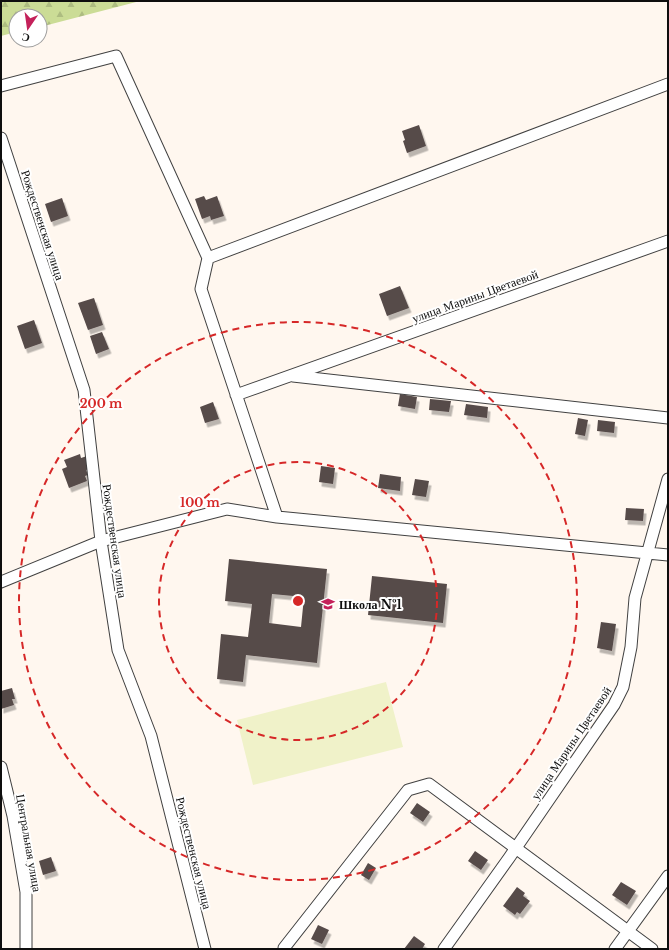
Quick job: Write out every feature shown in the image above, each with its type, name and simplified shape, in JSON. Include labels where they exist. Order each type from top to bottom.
[{"type":"street","points":[[1,86],[116,56],[208,258],[201,289],[277,518]]},
{"type":"street","points":[[208,258],[668,84]]},
{"type":"street","name":"Рождественская улица","points":[[1,138],[84,390],[101,541],[118,650],[151,736],[205,949]]},
{"type":"street","name":"улица Марины Цветаевой","points":[[236,395],[668,241]]},
{"type":"street","name":"улица Марины Цветаевой","points":[[290,376],[668,418]]},
{"type":"street","name":"улица Марины Цветаевой","points":[[444,949],[516,848],[614,705],[624,687],[631,647],[635,598],[668,479]]},
{"type":"street","points":[[1,582],[101,541],[227,509],[277,518],[668,555]]},
{"type":"street","name":"Центральная улица","points":[[1,766],[13,816],[26,892],[26,949]]},
{"type":"street","points":[[284,948],[408,790],[429,784],[652,949]]},
{"type":"street","points":[[615,949],[668,876]]},
{"type":"green space","points":[[1,1],[140,1],[48,25],[48,8],[8,8],[8,34],[1,36]]},
{"type":"green space","points":[[386,682],[403,747],[253,785],[237,720]]},
{"type":"building","points":[[419,125],[426,146],[407,153],[403,141],[405,140],[402,131]]},
{"type":"building","points":[[204,196],[206,200],[217,196],[224,216],[211,220],[210,216],[202,219],[195,199]]},
{"type":"building","points":[[62,198],[68,216],[51,222],[45,204]]},
{"type":"building","points":[[400,286],[409,308],[387,316],[379,294]]},
{"type":"building","points":[[94,298],[103,325],[88,330],[78,303]]},
{"type":"building","points":[[34,320],[42,343],[25,349],[17,326]]},
{"type":"building","points":[[102,332],[109,349],[96,354],[90,336]]},
{"type":"building","points":[[400,394],[417,397],[415,409],[398,406]]},
{"type":"building","points":[[430,399],[451,401],[449,412],[429,410]]},
{"type":"building","points":[[213,402],[219,419],[205,423],[200,407]]},
{"type":"building","points":[[466,404],[488,407],[487,418],[464,415]]},
{"type":"building","points":[[578,418],[588,420],[585,436],[575,434]]},
{"type":"building","points":[[598,420],[615,422],[614,433],[597,431]]},
{"type":"building","points":[[80,454],[81,458],[87,456],[91,468],[86,470],[88,475],[85,476],[87,481],[69,488],[62,469],[67,467],[64,460]]},
{"type":"building","points":[[321,466],[335,468],[333,484],[319,482]]},
{"type":"building","points":[[380,474],[401,477],[400,491],[378,488]]},
{"type":"building","points":[[415,479],[429,481],[426,497],[412,495]]},
{"type":"building","points":[[626,508],[644,509],[643,521],[625,520]]},
{"type":"building","points":[[229,559],[327,569],[317,663],[246,655],[243,682],[217,679],[221,634],[248,637],[252,604],[225,601]],"holes":[[[272,594],[304,597],[301,627],[269,623]]]},
{"type":"building","points":[[372,576],[447,584],[443,623],[368,615]]},
{"type":"building","points":[[601,622],[616,624],[612,651],[597,648]]},
{"type":"building","points":[[12,688],[15,699],[12,699],[14,705],[1,709],[1,691]]},
{"type":"building","points":[[417,803],[430,812],[423,822],[410,813]]},
{"type":"building","points":[[475,851],[488,860],[481,870],[468,861]]},
{"type":"building","points":[[51,857],[56,871],[43,875],[39,861]]},
{"type":"building","points":[[368,863],[376,868],[369,880],[361,875]]},
{"type":"building","points":[[621,882],[636,891],[627,905],[612,895]]},
{"type":"building","points":[[517,887],[525,893],[523,896],[530,901],[520,914],[517,912],[515,915],[503,906]]},
{"type":"building","points":[[318,925],[329,930],[322,944],[311,939]]},
{"type":"building","points":[[414,936],[425,944],[422,949],[404,949]]},
{"type":"place","name":"Школа №1","points":[[328,604]]}]
